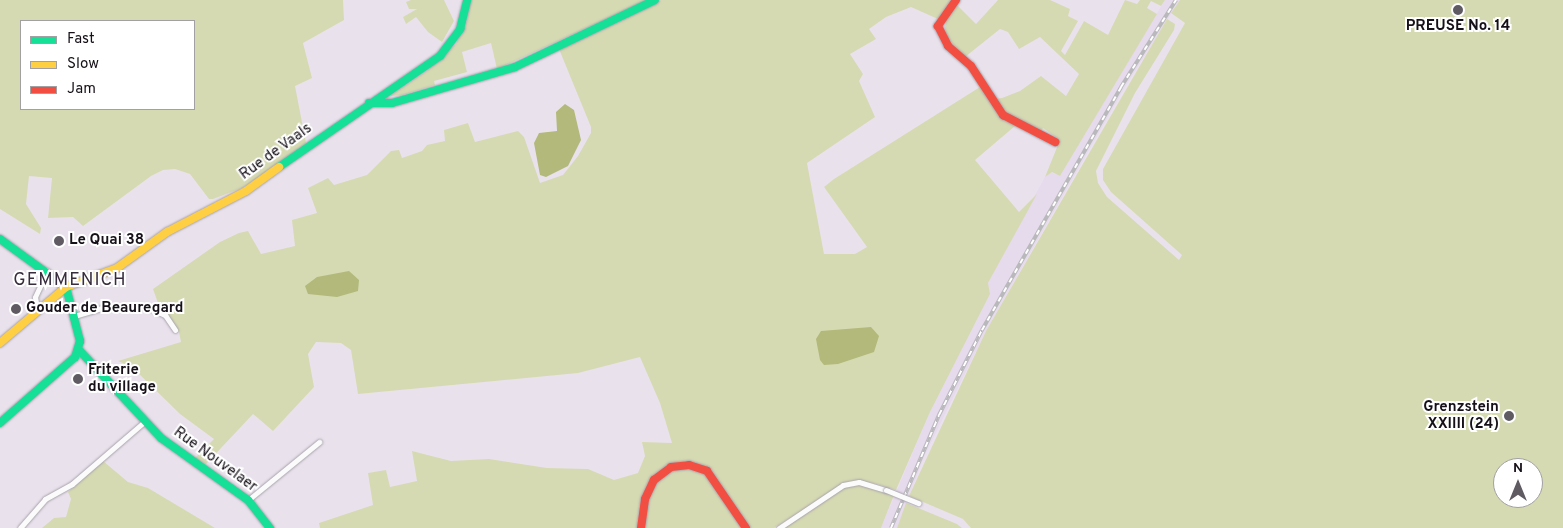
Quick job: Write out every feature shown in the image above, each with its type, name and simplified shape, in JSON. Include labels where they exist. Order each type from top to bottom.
[{"type":"street","name":"Rue de Vaals","points":[[0,343],[37,309],[66,287],[118,268],[162,234],[246,191],[369,103],[440,56],[460,30],[467,0]]},
{"type":"street","points":[[369,103],[392,103],[515,66],[655,0]]},
{"type":"street","points":[[956,0],[938,26],[948,46],[971,66],[1003,115],[1055,142]]},
{"type":"street","points":[[0,238],[47,271],[66,287],[74,316],[79,350],[0,423]]},
{"type":"street","points":[[37,309],[34,297],[47,271]]},
{"type":"street","points":[[74,316],[105,307],[147,307],[165,315],[174,330]]},
{"type":"street","name":"Rue Nouvelaer","points":[[79,350],[145,421],[177,451],[248,500],[270,528]]},
{"type":"street","points":[[20,528],[45,500],[72,484],[145,421]]},
{"type":"street","points":[[248,500],[319,442]]},
{"type":"street","points":[[641,528],[645,500],[654,480],[671,467],[690,465],[707,471],[746,528]]},
{"type":"street","points":[[779,528],[842,485],[860,482],[918,503]]},
{"type":"shaded area","points":[[0,0],[343,0],[344,20],[303,43],[312,78],[295,86],[306,143],[242,188],[213,199],[209,199],[190,174],[175,169],[163,170],[151,176],[83,226],[73,217],[48,218],[52,178],[29,176],[26,204],[41,228],[40,234],[0,209]]},
{"type":"shaded area","points":[[411,0],[444,0],[454,21],[442,42],[428,32],[416,17],[406,24],[403,17],[417,9],[409,9],[406,2]]},
{"type":"shaded area","points":[[471,0],[647,0],[497,69],[491,43],[462,52],[467,72],[434,81],[435,85],[402,95],[390,96],[427,71],[456,44],[467,21]]},
{"type":"shaded area","points":[[661,0],[951,0],[938,19],[911,7],[886,17],[869,29],[876,39],[850,54],[863,74],[859,81],[875,117],[807,163],[824,254],[855,254],[867,247],[824,187],[980,87],[989,100],[1002,98],[1020,91],[1041,76],[1066,96],[1079,74],[1040,37],[1019,49],[1008,32],[1000,29],[965,57],[946,36],[947,18],[957,5],[976,24],[998,0],[1050,0],[1070,9],[1068,16],[1078,21],[1061,51],[1065,55],[1084,21],[1108,35],[1125,0],[1137,4],[1140,0],[1165,0],[1161,6],[1151,1],[1147,8],[1157,14],[1060,176],[1052,172],[1045,177],[1060,140],[1043,128],[1038,137],[1015,126],[975,160],[1019,212],[1037,194],[988,283],[990,294],[930,412],[896,490],[873,483],[850,481],[774,528],[750,528],[720,483],[702,466],[690,463],[669,466],[653,476],[641,498],[637,528],[320,528],[319,523],[373,505],[368,473],[386,470],[390,487],[417,481],[412,451],[451,461],[489,459],[547,468],[588,469],[614,480],[638,473],[645,456],[642,442],[672,443],[660,403],[640,357],[578,373],[358,394],[351,350],[341,343],[316,342],[308,354],[314,387],[273,431],[253,414],[206,464],[195,458],[214,439],[180,414],[132,367],[118,361],[181,342],[179,332],[159,306],[153,289],[220,242],[239,233],[248,231],[261,254],[295,246],[292,220],[317,213],[308,188],[328,178],[334,185],[367,175],[391,151],[399,150],[402,158],[422,151],[427,145],[445,141],[444,130],[468,123],[475,142],[518,131],[524,137],[540,183],[563,175],[578,156],[591,133],[591,127],[559,49]]},
{"type":"shaded area","points":[[1165,0],[1180,0],[1125,87],[986,331],[924,457],[897,528],[881,528],[930,412],[990,294],[988,283],[1018,226],[1045,177],[1051,172],[1060,176]]},
{"type":"shaded area","points":[[1180,0],[1563,0],[1563,528],[971,528],[963,519],[909,496],[986,331],[1167,19],[1175,24],[1174,30],[1135,93],[1096,171],[1098,183],[1107,197],[1179,260],[1182,255],[1111,192],[1103,180],[1103,169],[1185,23],[1171,13]]},
{"type":"shaded area","points":[[565,104],[574,110],[581,140],[568,166],[546,177],[540,175],[534,143],[539,133],[557,131],[556,112]]},
{"type":"shaded area","points":[[349,271],[359,280],[358,291],[337,297],[308,294],[305,286],[317,277]]},
{"type":"shaded area","points":[[871,327],[879,336],[874,352],[838,364],[824,365],[820,360],[816,339],[821,331]]},
{"type":"shaded area","points":[[103,461],[128,482],[148,488],[215,528],[42,528],[54,518],[66,517],[71,499],[68,492]]},
{"type":"shaded area","points":[[689,467],[706,472],[743,528],[643,528],[647,501],[657,481],[671,470]]},
{"type":"shaded area","points":[[859,484],[894,495],[881,528],[783,528],[843,486]]},
{"type":"shaded area","points":[[906,503],[957,524],[962,528],[897,528]]},
{"type":"railway","points":[[891,528],[939,415],[982,330],[1121,87],[1176,0]]},
{"type":"traffic: fast","points":[[279,167],[440,56],[460,29],[467,0]]},
{"type":"traffic: fast","points":[[369,103],[392,103],[515,67],[655,0]]},
{"type":"traffic: fast","points":[[0,239],[66,287],[80,341],[75,357],[0,423]]},
{"type":"traffic: fast","points":[[79,350],[161,438],[248,500],[270,528]]},
{"type":"traffic: slow","points":[[0,343],[66,287],[117,268],[167,232],[246,191],[279,167]]},
{"type":"traffic: jam","points":[[956,0],[938,26],[948,46],[971,66],[1003,115],[1055,142]]},
{"type":"traffic: jam","points":[[641,528],[645,499],[654,480],[671,467],[689,465],[707,471],[746,528]]},
{"type":"place","name":"PREUSE No. 14","points":[[1458,10]]},
{"type":"place","name":"Le Quai 38","points":[[59,241]]},
{"type":"place","name":"Gouder de Beauregard","points":[[16,309]]},
{"type":"place","name":"Friterie du village","points":[[78,379]]},
{"type":"place","name":"Grenzstein XXIIII (24)","points":[[1509,416]]},
{"type":"district","name":"GEMMENICH","points":[[70,281]]}]
